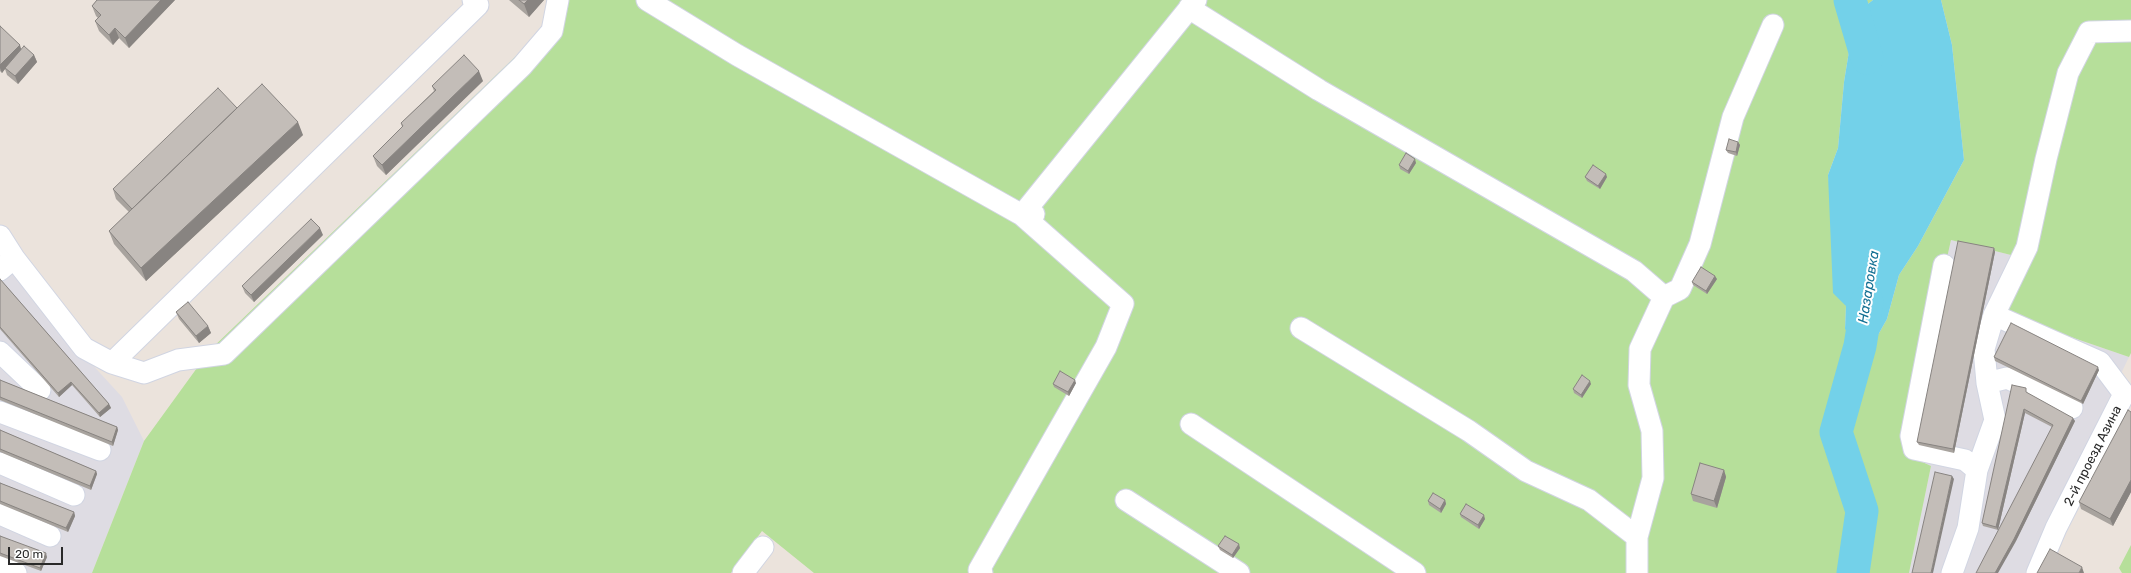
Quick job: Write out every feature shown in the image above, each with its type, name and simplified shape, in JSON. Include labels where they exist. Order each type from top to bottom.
[{"type":"street","points":[[112,363],[478,5],[473,0]]},
{"type":"street","points":[[0,236],[7,264],[84,348],[112,363],[144,373],[178,360],[224,354],[522,66],[552,31],[558,0]]},
{"type":"street","points":[[647,0],[737,55],[1028,214],[1123,304],[1106,346],[979,570],[982,573]]},
{"type":"street","points":[[1028,214],[1193,4],[1319,90],[1634,271],[1664,297]]},
{"type":"street","points":[[1637,573],[1637,537],[1653,478],[1652,431],[1639,385],[1640,349],[1664,297],[1680,289],[1700,244],[1733,117],[1773,25]]},
{"type":"street","points":[[1952,573],[1968,528],[1977,470],[1995,420],[1987,384],[1984,349],[1994,315],[2027,247],[2046,160],[2068,73],[2089,32],[2131,30]]},
{"type":"street","points":[[1944,265],[1911,436],[1914,449],[1965,460],[1977,470]]},
{"type":"street","name":"2-й проезд Азина","points":[[1994,315],[2100,362],[2124,394],[2056,528],[2037,573]]},
{"type":"street","points":[[1301,328],[1469,431],[1526,471],[1589,500],[1637,537]]},
{"type":"street","points":[[0,352],[40,390]]},
{"type":"street","points":[[1987,384],[2007,378],[2072,408]]},
{"type":"street","points":[[0,412],[100,450]]},
{"type":"street","points":[[1191,424],[1415,573]]},
{"type":"street","points":[[0,463],[74,495]]},
{"type":"street","points":[[1126,500],[1239,573]]},
{"type":"street","points":[[0,514],[50,536]]},
{"type":"street","points":[[743,573],[763,547]]},
{"type":"street","points":[[0,566],[16,573]]},
{"type":"shaded area","points":[[1951,240],[2015,256],[2004,314],[2129,357],[2025,573],[1909,573],[1931,466],[1903,453]]},
{"type":"shaded area","points":[[0,251],[79,350],[122,397],[144,441],[92,573],[0,573]]},
{"type":"green space","points":[[548,0],[1873,0],[1855,14],[1844,82],[1838,148],[1828,175],[1846,306],[1845,329],[1878,335],[1887,319],[1899,275],[1918,246],[1964,160],[1952,45],[1941,0],[2131,0],[2131,353],[2129,357],[2004,314],[2015,256],[1951,240],[1903,453],[1931,466],[1909,573],[814,573],[762,531],[731,573],[92,573],[144,441],[210,350],[518,54],[546,23]]},
{"type":"green space","points":[[2131,545],[2131,573],[2122,573],[2119,568]]},
{"type":"water","points":[[1873,0],[1941,0],[1952,45],[1964,160],[1918,246],[1899,275],[1887,319],[1878,335],[1860,346],[1845,329],[1846,306],[1833,293],[1828,175],[1838,148],[1844,82],[1855,14]]},
{"type":"building","points":[[97,0],[161,0],[125,38],[115,28],[109,35],[95,21],[101,15],[92,6]]},
{"type":"building","points":[[519,0],[528,0],[524,4]]},
{"type":"building","points":[[0,26],[20,45],[0,65]]},
{"type":"building","points":[[24,46],[34,55],[15,76],[5,68]]},
{"type":"building","points":[[464,55],[479,71],[382,165],[373,156],[403,126],[401,123],[436,90],[432,86]]},
{"type":"building","points":[[262,84],[298,122],[141,268],[109,231]]},
{"type":"building","points":[[218,88],[237,108],[132,209],[113,189]]},
{"type":"building","points":[[1729,139],[1738,142],[1736,152],[1726,150]]},
{"type":"building","points":[[1406,153],[1415,159],[1408,171],[1399,165]]},
{"type":"building","points":[[1593,165],[1606,174],[1598,186],[1585,177]]},
{"type":"building","points":[[311,219],[320,228],[251,295],[242,286]]},
{"type":"building","points":[[1958,241],[1994,248],[1953,449],[1917,442]]},
{"type":"building","points":[[1701,267],[1715,276],[1706,291],[1692,282]]},
{"type":"building","points":[[0,279],[109,404],[99,413],[71,382],[58,393],[0,327]]},
{"type":"building","points":[[188,302],[208,326],[196,336],[176,312]]},
{"type":"building","points":[[2011,323],[2098,367],[2081,401],[1994,357]]},
{"type":"building","points":[[1060,371],[1075,380],[1068,392],[1053,384]]},
{"type":"building","points":[[1582,375],[1590,381],[1581,395],[1573,389]]},
{"type":"building","points":[[0,380],[117,427],[112,442],[0,397]]},
{"type":"building","points":[[2012,385],[2026,388],[2026,392],[2073,418],[2014,539],[1995,573],[1976,573],[2053,425],[2024,409],[1996,527],[1982,523]]},
{"type":"building","points":[[2128,410],[2131,412],[2131,480],[2110,519],[2079,502]]},
{"type":"building","points":[[0,430],[96,471],[90,486],[0,449]]},
{"type":"building","points":[[1700,463],[1724,470],[1714,501],[1691,494]]},
{"type":"building","points":[[1935,472],[1952,476],[1931,573],[1912,573]]},
{"type":"building","points":[[0,483],[74,512],[66,528],[0,501]]},
{"type":"building","points":[[1433,493],[1445,500],[1440,509],[1428,501]]},
{"type":"building","points":[[1466,504],[1484,515],[1478,525],[1460,514]]},
{"type":"building","points":[[0,536],[46,553],[40,568],[0,553]]},
{"type":"building","points":[[1225,536],[1239,544],[1232,555],[1218,546]]},
{"type":"building","points":[[2050,549],[2082,567],[2079,573],[2037,573]]},
{"type":"waterway","name":"Назаровка","points":[[1850,0],[1867,58]]},
{"type":"waterway","name":"Назаровка","points":[[1853,573],[1862,511],[1836,432],[1860,346],[1867,302]]}]
